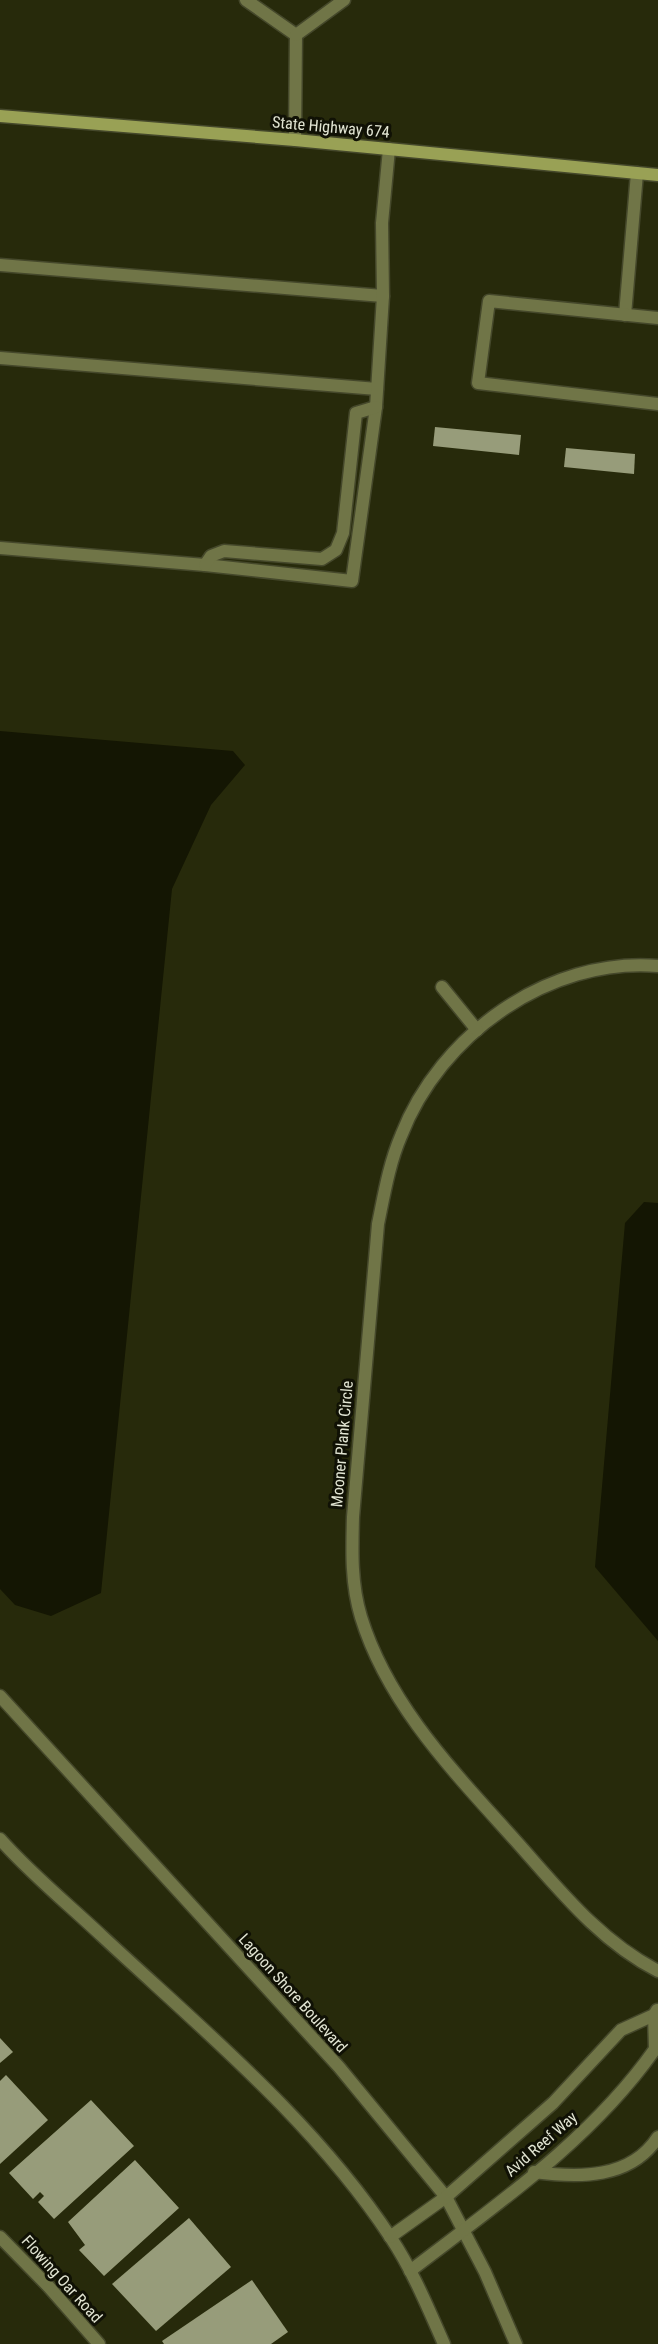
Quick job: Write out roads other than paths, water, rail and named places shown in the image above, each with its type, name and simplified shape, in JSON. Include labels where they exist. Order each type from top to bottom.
[{"type":"main road","name":"State Highway 674","points":[[0,116],[295,140],[658,175]]},
{"type":"street","points":[[246,0],[296,35]]},
{"type":"street","points":[[296,35],[344,0]]},
{"type":"street","points":[[295,140],[296,35]]},
{"type":"street","points":[[0,548],[205,565],[352,581],[376,407],[383,296],[382,223],[389,149]]},
{"type":"street","points":[[625,315],[637,173]]},
{"type":"street","points":[[0,265],[383,296]]},
{"type":"street","points":[[658,318],[489,301],[478,383],[658,404]]},
{"type":"street","points":[[0,358],[376,388]]},
{"type":"street","points":[[205,565],[211,556],[224,552],[322,559],[336,550],[343,533],[356,413],[376,407]]},
{"type":"street","name":"Mooner Plank Circle","points":[[658,966],[602,968],[571,977],[532,993],[488,1020],[451,1056],[423,1092],[401,1135],[388,1178],[378,1224],[352,1517],[355,1592],[361,1617],[381,1665],[404,1706],[435,1751],[583,1917],[614,1942],[658,1971]]},
{"type":"street","points":[[442,987],[477,1030]]},
{"type":"street","name":"Lagoon Shore Boulevard","points":[[0,1696],[339,2067],[446,2197],[464,2229],[516,2344]]},
{"type":"street","points":[[0,1839],[259,2083],[349,2182],[390,2237],[410,2271],[444,2344]]},
{"type":"street","name":"Avid Reef Way","points":[[390,2237],[446,2197],[553,2103],[621,2030],[656,2012],[657,2053],[621,2093],[534,2172],[410,2271]]},
{"type":"street","points":[[534,2172],[566,2176],[597,2175],[631,2164],[648,2152],[658,2137]]},
{"type":"street","name":"Flowing Oar Road","points":[[0,2237],[49,2287],[99,2344]]}]
